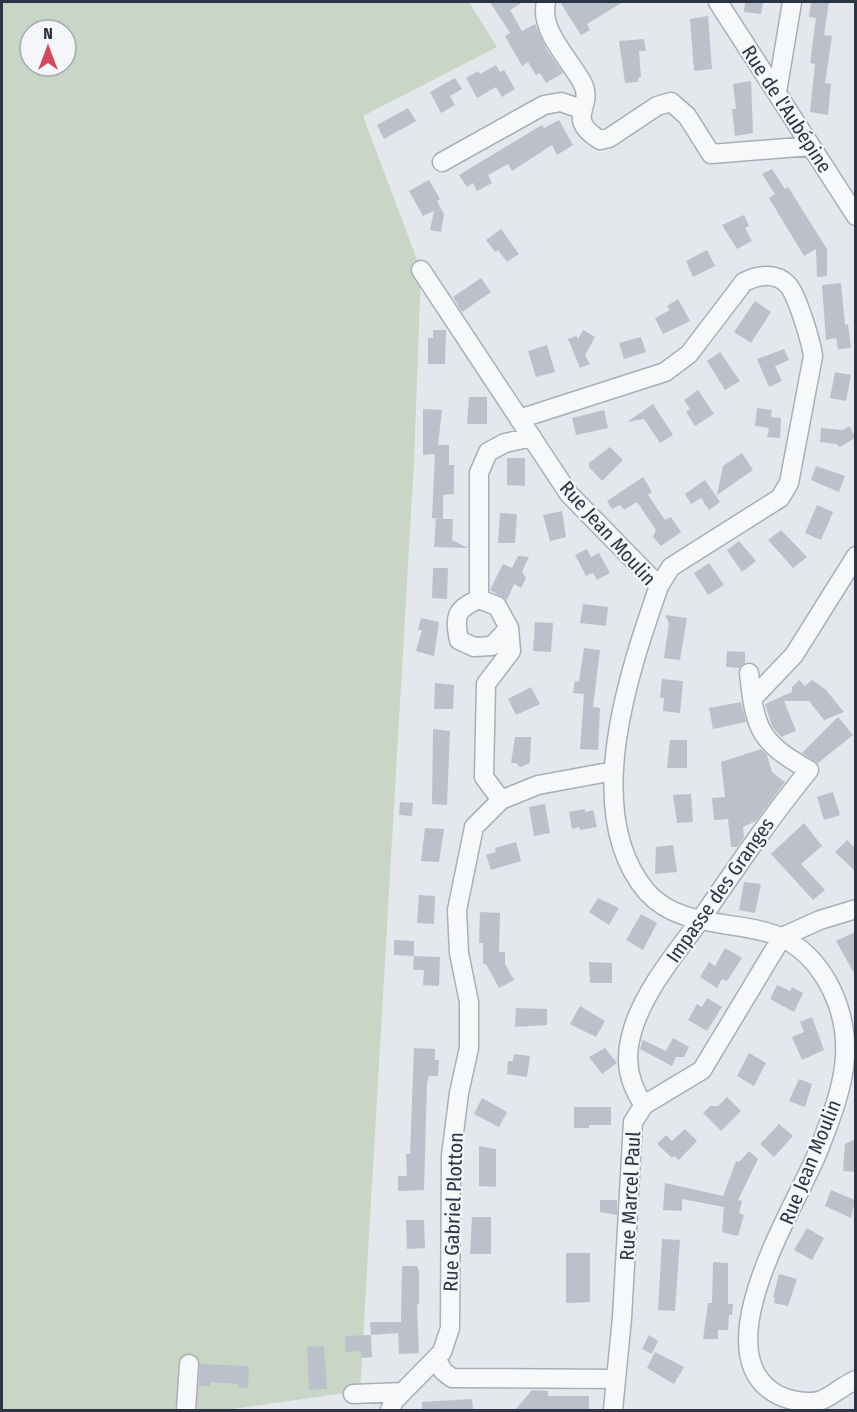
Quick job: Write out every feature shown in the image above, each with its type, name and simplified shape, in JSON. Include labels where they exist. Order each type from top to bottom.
[{"type":"street","points":[[546,2],[543,14],[549,28],[584,87],[581,121],[590,134],[600,140],[609,138],[657,106],[671,102],[687,116],[711,154],[811,146]]},
{"type":"street","name":"Rue de l'Aubépine","points":[[718,2],[855,216]]},
{"type":"street","points":[[777,92],[792,2]]},
{"type":"street","points":[[442,162],[544,105],[561,102],[581,108]]},
{"type":"street","name":"Rue Jean Moulin","points":[[421,270],[569,494],[659,586],[630,676],[614,771],[616,820],[625,859],[648,894],[676,913],[782,937],[802,952],[828,980],[842,1015],[845,1056],[838,1096],[817,1154],[762,1273],[750,1311],[748,1340],[752,1369],[762,1385],[781,1397],[810,1406]]},
{"type":"street","points":[[519,419],[665,372],[689,354],[744,282],[757,275],[773,276],[788,285],[810,338],[813,356],[789,483],[780,498],[671,567],[659,586]]},
{"type":"street","points":[[479,599],[479,472],[488,452],[505,443],[532,437]]},
{"type":"street","points":[[752,699],[794,655],[855,556]]},
{"type":"street","points":[[501,800],[484,777],[486,684],[511,651],[509,628],[497,606],[479,599],[466,605],[458,614],[456,624],[459,640],[474,647],[492,646],[509,628]]},
{"type":"street","name":"Impasse des Granges","points":[[644,1105],[631,1088],[627,1058],[631,1035],[655,983],[770,818],[809,770],[786,757],[765,740],[753,712],[750,673]]},
{"type":"street","name":"Rue Gabriel Plotton","points":[[390,1410],[403,1392],[442,1352],[450,1328],[451,1156],[459,1093],[469,1048],[469,1002],[459,953],[457,910],[474,827],[501,800],[538,785],[614,771]]},
{"type":"street","points":[[782,937],[820,920],[855,909]]},
{"type":"street","name":"Rue Marcel Paul","points":[[613,1410],[633,1122],[644,1105],[702,1070],[782,937]]},
{"type":"street","points":[[436,1358],[443,1371],[453,1378],[616,1379]]},
{"type":"street","points":[[186,1410],[189,1364]]},
{"type":"street","points":[[810,1406],[855,1380]]},
{"type":"street","points":[[353,1394],[403,1392]]},
{"type":"green space","points":[[2,2],[469,2],[497,47],[363,116],[421,270],[414,462],[360,1391],[226,1410],[2,1410]]},
{"type":"building","points":[[490,2],[523,2],[510,10],[522,31],[535,24],[547,50],[563,73],[546,83],[540,73],[536,75],[528,62],[522,66],[505,36],[510,33]]},
{"type":"building","points":[[560,2],[623,2],[587,24],[590,30],[581,35]]},
{"type":"building","points":[[745,2],[763,2],[761,14],[744,12]]},
{"type":"building","points":[[811,2],[829,2],[824,35],[832,36],[825,83],[831,84],[828,115],[810,112],[815,64],[810,63],[816,18],[809,17]]},
{"type":"building","points":[[708,16],[712,69],[694,71],[690,19]]},
{"type":"building","points":[[644,39],[646,51],[639,51],[641,77],[638,78],[638,82],[625,83],[619,41]]},
{"type":"building","points":[[496,65],[500,72],[504,70],[515,89],[502,97],[496,87],[477,98],[466,78],[478,71],[480,74]]},
{"type":"building","points":[[455,78],[462,89],[450,96],[455,105],[441,113],[430,92]]},
{"type":"building","points":[[751,81],[753,133],[735,136],[732,109],[736,109],[733,84]]},
{"type":"building","points":[[408,108],[416,121],[384,139],[377,125]]},
{"type":"building","points":[[559,120],[573,145],[557,155],[552,145],[512,171],[508,164],[488,175],[492,183],[477,191],[473,183],[467,187],[459,175],[542,125],[544,128]]},
{"type":"building","points":[[772,169],[785,189],[788,187],[827,249],[827,276],[817,277],[816,249],[804,256],[769,198],[775,194],[762,174]]},
{"type":"building","points":[[429,180],[440,199],[437,201],[444,214],[441,232],[430,230],[434,211],[423,216],[409,191]]},
{"type":"building","points":[[744,215],[749,226],[745,228],[752,241],[737,249],[722,225]]},
{"type":"building","points":[[501,229],[519,254],[507,262],[486,240]]},
{"type":"building","points":[[707,250],[715,266],[693,277],[686,261]]},
{"type":"building","points":[[481,278],[491,292],[462,312],[453,297]]},
{"type":"building","points":[[841,283],[845,325],[848,324],[851,348],[838,349],[836,338],[826,340],[822,285]]},
{"type":"building","points":[[678,299],[690,321],[663,334],[655,318],[670,310],[667,306]]},
{"type":"building","points":[[755,301],[771,312],[751,343],[734,332]]},
{"type":"building","points":[[433,330],[446,330],[445,364],[428,364],[428,338],[433,338]]},
{"type":"building","points":[[583,330],[595,337],[585,355],[590,364],[580,368],[568,339],[576,336],[578,339]]},
{"type":"building","points":[[641,337],[646,352],[624,359],[619,343]]},
{"type":"building","points":[[547,345],[555,372],[536,377],[528,351]]},
{"type":"building","points":[[784,349],[789,360],[775,366],[782,381],[769,387],[757,359]]},
{"type":"building","points":[[720,352],[740,381],[725,390],[707,361]]},
{"type":"building","points":[[835,372],[851,375],[846,401],[830,398]]},
{"type":"building","points":[[698,390],[714,414],[695,426],[686,412],[690,409],[684,400]]},
{"type":"building","points":[[469,397],[487,397],[487,424],[467,424]]},
{"type":"building","points":[[653,404],[673,435],[660,443],[644,419],[627,422]]},
{"type":"building","points":[[757,408],[772,410],[771,417],[781,418],[780,438],[767,437],[769,428],[755,426]]},
{"type":"building","points":[[423,409],[442,410],[438,445],[449,445],[449,465],[454,465],[454,494],[443,495],[443,519],[432,518],[435,454],[423,455]]},
{"type":"building","points":[[604,410],[608,428],[576,435],[572,418]]},
{"type":"building","points":[[850,426],[855,438],[845,444],[839,447],[837,444],[820,442],[821,428],[842,430]]},
{"type":"building","points":[[610,447],[623,460],[602,481],[589,467],[589,463]]},
{"type":"building","points":[[742,453],[753,470],[717,495],[723,466]]},
{"type":"building","points":[[507,458],[525,458],[525,486],[507,485]]},
{"type":"building","points":[[816,466],[845,476],[839,492],[811,480]]},
{"type":"building","points":[[643,477],[652,492],[648,495],[665,520],[671,517],[681,532],[661,546],[653,537],[656,530],[637,502],[624,510],[620,505],[612,509],[607,501]]},
{"type":"building","points":[[705,480],[720,502],[709,510],[701,498],[691,504],[685,494]]},
{"type":"building","points":[[817,505],[833,512],[821,540],[805,533]]},
{"type":"building","points":[[562,511],[566,537],[550,541],[543,515]]},
{"type":"building","points":[[500,513],[517,514],[515,543],[498,543]]},
{"type":"building","points":[[436,519],[453,519],[452,540],[468,548],[434,547]]},
{"type":"building","points":[[781,530],[807,557],[793,568],[768,540]]},
{"type":"building","points":[[739,541],[756,561],[742,572],[727,550]]},
{"type":"building","points":[[587,549],[591,557],[599,553],[610,573],[597,580],[593,573],[586,576],[575,555]]},
{"type":"building","points":[[518,556],[529,557],[522,572],[526,578],[521,588],[514,584],[507,600],[490,590],[503,564],[512,568]]},
{"type":"building","points":[[709,563],[724,585],[708,595],[694,573]]},
{"type":"building","points":[[433,568],[448,568],[447,599],[432,598]]},
{"type":"building","points":[[583,604],[608,607],[606,626],[580,623]]},
{"type":"building","points":[[665,615],[687,618],[680,660],[664,658],[669,623]]},
{"type":"building","points":[[421,618],[439,622],[434,656],[416,651],[422,630],[418,630]]},
{"type":"building","points":[[535,622],[553,623],[551,652],[533,651]]},
{"type":"building","points":[[584,648],[600,650],[593,707],[600,708],[598,750],[580,749],[584,694],[573,693],[575,681],[579,682]]},
{"type":"building","points":[[727,651],[745,652],[745,663],[739,668],[726,667]]},
{"type":"building","points":[[662,679],[683,681],[680,713],[663,711],[664,698],[660,698]]},
{"type":"building","points":[[799,680],[805,686],[812,680],[825,689],[844,712],[824,720],[809,701],[784,701],[796,731],[781,737],[772,726],[765,704],[792,692],[792,687]]},
{"type":"building","points":[[435,683],[454,685],[453,709],[434,709]]},
{"type":"building","points":[[531,687],[540,704],[516,715],[508,699]]},
{"type":"building","points":[[741,702],[746,722],[713,729],[709,708]]},
{"type":"building","points":[[838,717],[853,735],[818,763],[802,753]]},
{"type":"building","points":[[433,729],[450,731],[447,805],[432,804]]},
{"type":"building","points":[[515,737],[531,737],[530,763],[520,767],[516,763],[511,763]]},
{"type":"building","points":[[670,740],[687,740],[687,768],[667,768]]},
{"type":"building","points":[[761,749],[767,755],[772,772],[785,782],[756,821],[743,827],[744,837],[737,847],[731,847],[728,819],[714,820],[712,798],[725,797],[721,762]]},
{"type":"building","points":[[833,792],[840,815],[824,820],[817,797]]},
{"type":"building","points":[[691,794],[693,822],[677,823],[673,795]]},
{"type":"building","points":[[400,802],[413,803],[412,816],[399,815]]},
{"type":"building","points":[[545,804],[550,833],[534,836],[529,807]]},
{"type":"building","points":[[585,809],[585,812],[593,810],[597,827],[572,829],[569,812]]},
{"type":"building","points":[[804,823],[822,846],[801,864],[825,890],[813,900],[771,854]]},
{"type":"building","points":[[425,828],[444,829],[439,862],[421,861]]},
{"type":"building","points":[[847,840],[855,848],[855,871],[835,852]]},
{"type":"building","points":[[516,842],[521,861],[491,870],[486,855],[496,852],[495,848]]},
{"type":"building","points":[[673,845],[677,872],[655,874],[656,847]]},
{"type":"building","points":[[744,882],[761,884],[755,913],[739,910]]},
{"type":"building","points":[[419,895],[435,896],[434,924],[417,923]]},
{"type":"building","points":[[598,898],[619,908],[609,925],[589,912]]},
{"type":"building","points":[[480,912],[500,913],[499,952],[505,952],[505,964],[514,980],[499,988],[486,964],[483,964],[483,943],[479,943]]},
{"type":"building","points":[[641,914],[657,923],[643,950],[626,940]]},
{"type":"building","points":[[855,932],[855,975],[836,941]]},
{"type":"building","points":[[394,940],[414,941],[414,956],[394,955]]},
{"type":"building","points":[[725,948],[742,958],[727,981],[722,979],[717,988],[700,977],[709,962],[715,966]]},
{"type":"building","points":[[414,956],[440,957],[439,986],[423,985],[424,970],[413,970]]},
{"type":"building","points":[[589,962],[612,963],[612,983],[590,983]]},
{"type":"building","points":[[777,985],[790,991],[792,987],[803,993],[794,1012],[770,999]]},
{"type":"building","points":[[707,998],[722,1007],[707,1031],[688,1020],[697,1004],[702,1007]]},
{"type":"building","points":[[580,1006],[605,1021],[596,1037],[570,1024]]},
{"type":"building","points":[[516,1008],[547,1009],[547,1025],[515,1027]]},
{"type":"building","points":[[812,1017],[824,1050],[802,1060],[792,1037],[804,1032],[800,1022]]},
{"type":"building","points":[[673,1038],[689,1047],[684,1057],[676,1057],[672,1066],[640,1049],[643,1040],[666,1051]]},
{"type":"building","points":[[414,1048],[435,1049],[435,1060],[439,1060],[438,1076],[429,1076],[427,1083],[424,1190],[398,1191],[398,1176],[407,1176],[406,1154],[410,1154]]},
{"type":"building","points":[[605,1048],[617,1063],[602,1074],[589,1057]]},
{"type":"building","points":[[749,1053],[766,1063],[754,1086],[737,1076]]},
{"type":"building","points":[[514,1054],[530,1056],[527,1077],[507,1074],[508,1061],[513,1061]]},
{"type":"building","points":[[799,1079],[812,1084],[805,1107],[789,1101]]},
{"type":"building","points":[[727,1097],[741,1111],[721,1131],[703,1113],[710,1106],[718,1106]]},
{"type":"building","points":[[482,1098],[507,1112],[499,1127],[474,1114]]},
{"type":"building","points":[[574,1107],[611,1107],[611,1125],[574,1128]]},
{"type":"building","points":[[779,1124],[793,1136],[774,1157],[760,1144]]},
{"type":"building","points":[[685,1129],[697,1141],[679,1160],[674,1156],[672,1158],[657,1144],[666,1135],[672,1141]]},
{"type":"building","points":[[855,1139],[855,1172],[843,1171],[845,1144]]},
{"type":"building","points":[[479,1146],[496,1149],[496,1187],[479,1186]]},
{"type":"building","points":[[749,1151],[758,1159],[738,1200],[742,1201],[739,1213],[744,1215],[738,1236],[722,1232],[724,1207],[682,1199],[682,1211],[663,1210],[665,1183],[723,1196],[736,1161],[739,1162]]},
{"type":"building","points":[[831,1190],[855,1200],[851,1218],[825,1206]]},
{"type":"building","points":[[600,1200],[617,1200],[617,1215],[600,1212]]},
{"type":"building","points":[[472,1217],[491,1217],[491,1254],[470,1254]]},
{"type":"building","points":[[406,1220],[424,1220],[425,1248],[407,1249]]},
{"type":"building","points":[[807,1228],[824,1238],[812,1260],[794,1250]]},
{"type":"building","points":[[662,1239],[680,1240],[675,1311],[658,1310]]},
{"type":"building","points":[[566,1253],[590,1253],[590,1302],[566,1303]]},
{"type":"building","points":[[713,1262],[728,1263],[728,1304],[733,1304],[732,1315],[729,1315],[728,1330],[718,1330],[718,1339],[703,1339],[708,1303],[712,1303]]},
{"type":"building","points":[[402,1266],[417,1266],[419,1272],[419,1304],[417,1304],[419,1353],[399,1354],[398,1333],[371,1335],[370,1322],[401,1322]]},
{"type":"building","points":[[779,1274],[797,1279],[788,1306],[774,1303],[775,1298],[773,1298]]},
{"type":"building","points":[[371,1335],[372,1357],[361,1358],[361,1351],[346,1352],[345,1336]]},
{"type":"building","points":[[649,1335],[658,1341],[652,1354],[642,1349]]},
{"type":"building","points":[[324,1346],[327,1389],[309,1390],[307,1347]]},
{"type":"building","points":[[655,1352],[684,1367],[674,1384],[647,1368]]},
{"type":"building","points":[[200,1364],[249,1366],[248,1388],[238,1387],[238,1384],[210,1382],[210,1386],[199,1386]]},
{"type":"building","points":[[532,1390],[548,1391],[548,1396],[589,1396],[589,1410],[515,1410]]},
{"type":"building","points":[[472,1399],[473,1410],[422,1410],[422,1402]]}]
